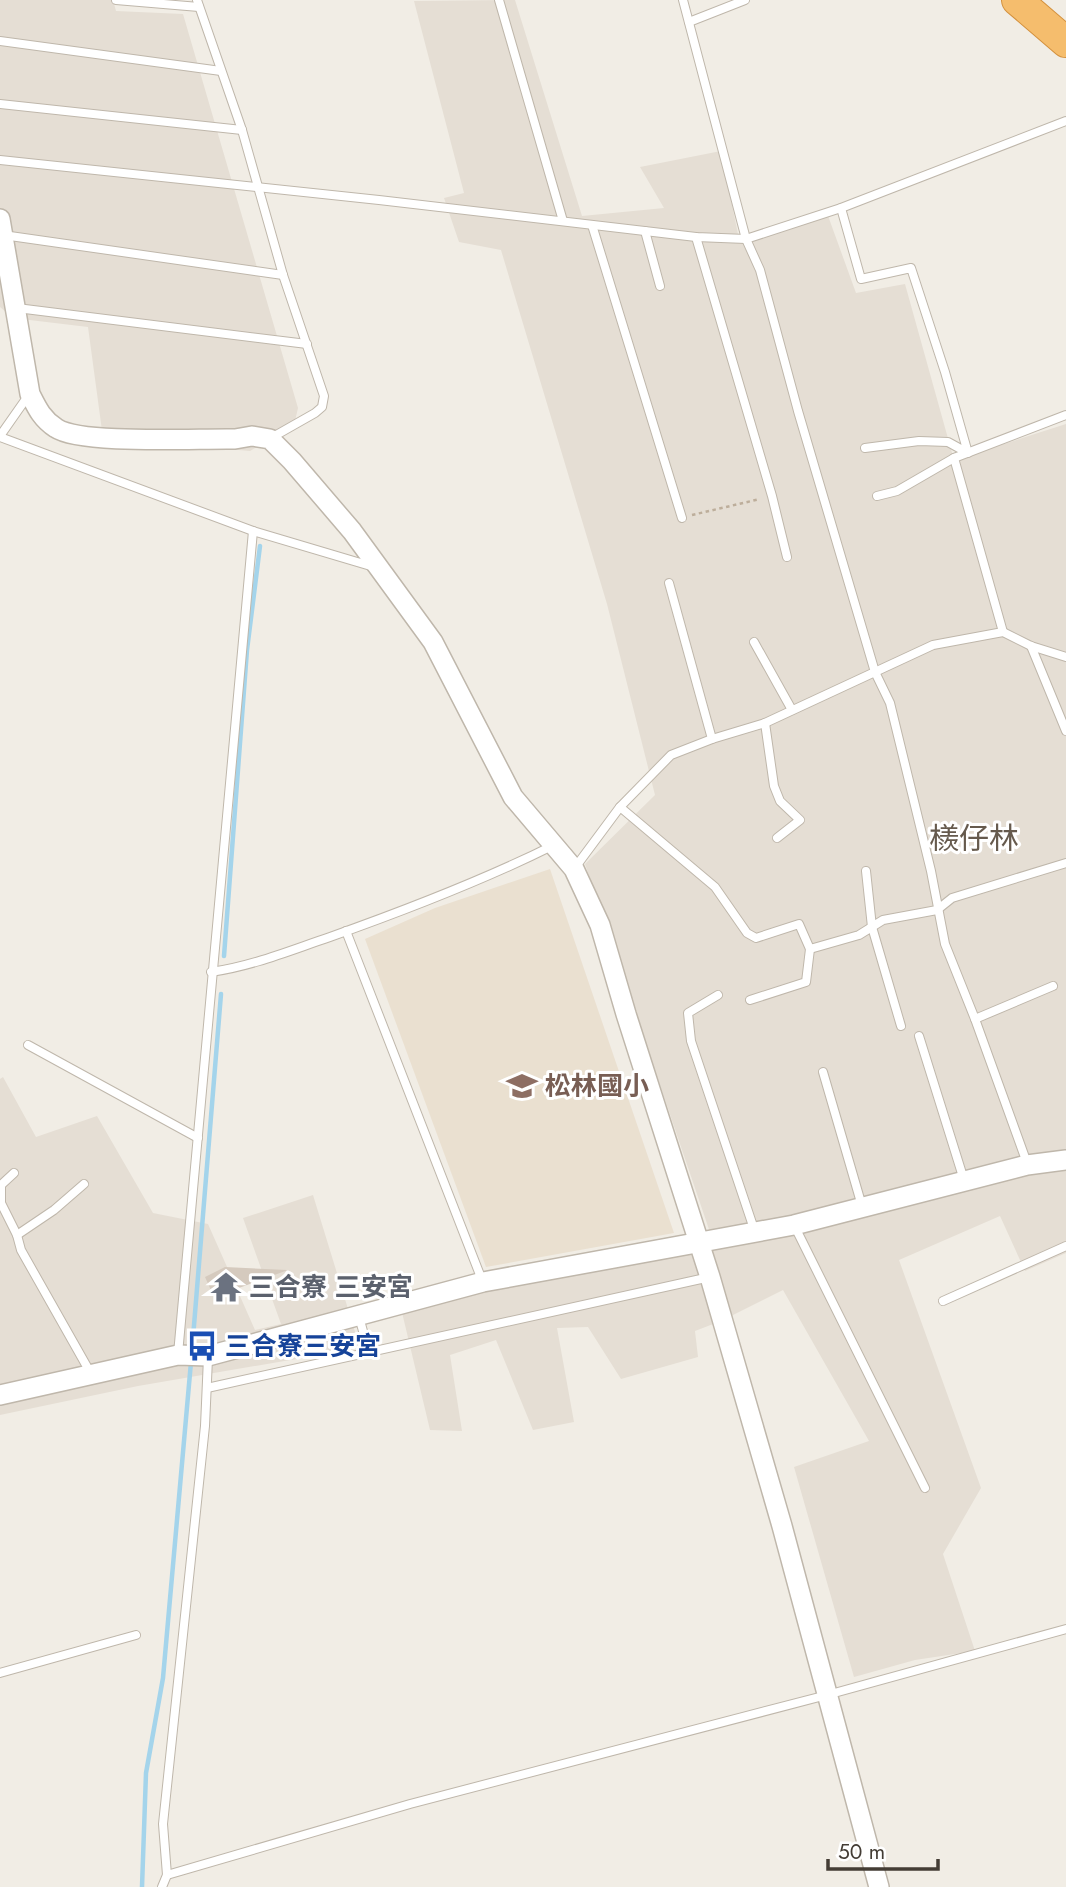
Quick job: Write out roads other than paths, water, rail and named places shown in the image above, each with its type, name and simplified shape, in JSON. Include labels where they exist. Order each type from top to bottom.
[{"type":"highway","points":[[1017,0],[1066,42]]},
{"type":"street","points":[[1,227],[30,394],[40,415],[58,430],[88,438],[235,439],[252,436],[270,439],[352,531],[440,653],[513,797],[574,869],[600,925],[710,1277],[782,1526],[878,1887]]},
{"type":"street","points":[[1,1392],[178,1356],[208,1356],[483,1282],[794,1225],[1027,1165],[1066,1160]]},
{"type":"lane","points":[[116,0],[198,3],[242,130],[283,275],[324,396],[322,407],[270,439]]},
{"type":"lane","points":[[499,0],[564,221]]},
{"type":"lane","points":[[683,0],[746,239],[760,270],[798,411],[875,671],[890,704],[945,944],[1027,1165]]},
{"type":"lane","points":[[689,22],[745,0]]},
{"type":"lane","points":[[0,41],[221,71]]},
{"type":"lane","points":[[0,104],[242,130]]},
{"type":"lane","points":[[0,160],[696,237],[746,239],[841,208],[1066,121]]},
{"type":"lane","points":[[841,208],[861,279],[911,268],[968,453]]},
{"type":"lane","points":[[592,225],[682,518]]},
{"type":"lane","points":[[1,227],[283,275]]},
{"type":"lane","points":[[645,231],[660,286]]},
{"type":"lane","points":[[696,237],[788,557]]},
{"type":"lane","points":[[14,308],[307,344]]},
{"type":"lane","points":[[30,394],[0,436],[253,531],[380,569]]},
{"type":"lane","points":[[877,496],[897,491],[954,458],[1066,415]]},
{"type":"lane","points":[[865,448],[919,441],[948,442],[968,453]]},
{"type":"lane","points":[[954,458],[1003,632]]},
{"type":"lane","points":[[178,1356],[253,531]]},
{"type":"lane","points":[[669,583],[712,739]]},
{"type":"lane","points":[[574,869],[620,807],[671,755],[765,723],[933,645],[1003,632],[1031,646],[1066,657]]},
{"type":"lane","points":[[754,642],[792,710]]},
{"type":"lane","points":[[1031,646],[1066,732]]},
{"type":"lane","points":[[765,723],[774,786],[779,801],[800,820],[777,838]]},
{"type":"lane","points":[[620,807],[715,887],[747,933],[756,938],[799,924],[810,949],[806,982],[750,1000]]},
{"type":"lane","points":[[211,972],[240,968],[346,931],[492,876],[554,845]]},
{"type":"lane","points":[[810,949],[859,935],[883,920],[937,910],[952,898],[1066,863]]},
{"type":"lane","points":[[866,871],[872,927],[901,1026]]},
{"type":"lane","points":[[346,931],[483,1282]]},
{"type":"lane","points":[[975,1019],[1053,986]]},
{"type":"lane","points":[[719,995],[688,1013],[691,1041],[755,1232]]},
{"type":"lane","points":[[919,1036],[964,1181]]},
{"type":"lane","points":[[29,1045],[198,1138]]},
{"type":"lane","points":[[823,1072],[863,1209]]},
{"type":"lane","points":[[14,1172],[1,1185],[1,1203],[17,1235],[21,1250],[92,1375]]},
{"type":"lane","points":[[17,1235],[54,1210],[84,1184]]},
{"type":"lane","points":[[794,1225],[925,1488]]},
{"type":"lane","points":[[943,1301],[1066,1246]]},
{"type":"lane","points":[[207,1388],[710,1277]]},
{"type":"lane","points":[[358,1315],[369,1352]]},
{"type":"lane","points":[[162,1887],[167,1875],[163,1824],[208,1356]]},
{"type":"lane","points":[[167,1875],[410,1804],[827,1695],[1066,1629]]},
{"type":"lane","points":[[0,1673],[136,1635]]},
{"type":"waterway","points":[[224,956],[247,650],[260,546]]},
{"type":"waterway","points":[[192,1350],[221,994]]},
{"type":"waterway","points":[[142,1887],[146,1773],[163,1678],[191,1362]]},
{"type":"place","name":"松林國小","points":[[522,1086]]},
{"type":"place","name":"三合寮 三安宮","points":[[226,1287]]},
{"type":"place","name":"三合寮三安宮","points":[[202,1346]]},
{"type":"district","name":"檨仔林","points":[[974,838]]}]
